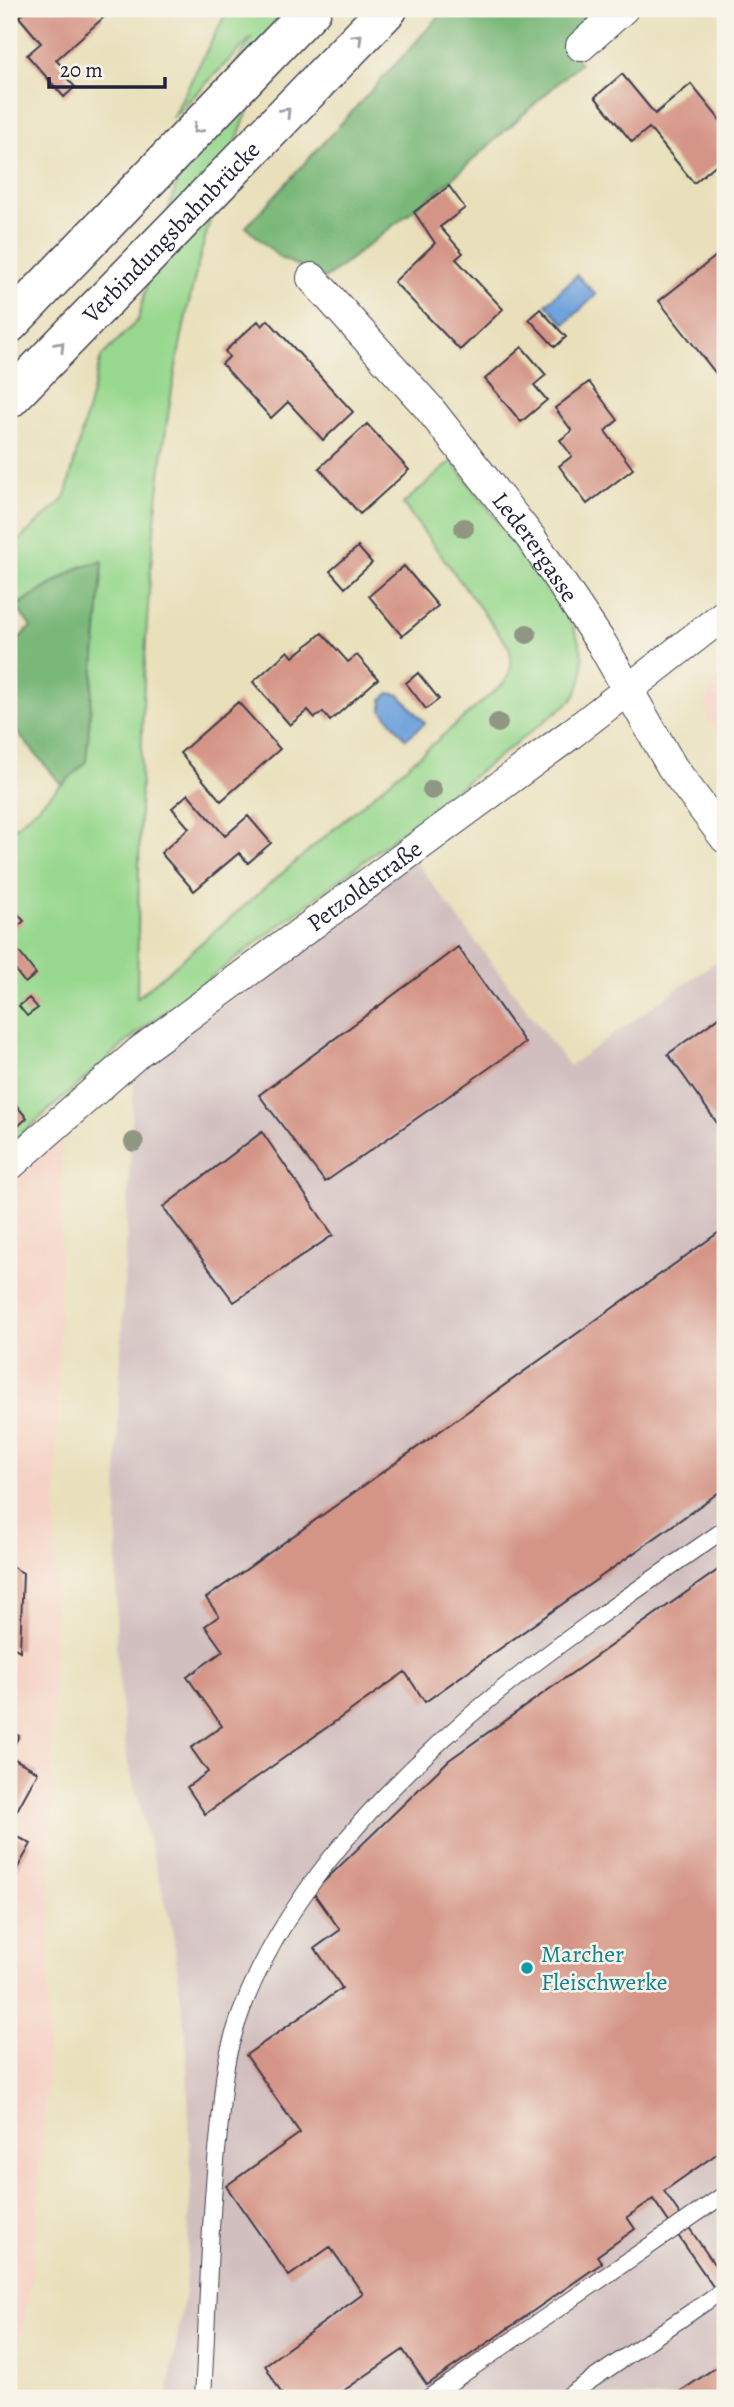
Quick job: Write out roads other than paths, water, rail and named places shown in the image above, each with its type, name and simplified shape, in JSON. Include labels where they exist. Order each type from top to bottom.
[{"type":"highway","points":[[9,324],[312,9]]},
{"type":"highway","name":"Verbindungsbahnbrücke","points":[[11,397],[388,9]]},
{"type":"street","points":[[581,46],[623,9]]},
{"type":"street","name":"Lederergasse","points":[[312,278],[428,407],[514,517],[576,604],[672,766],[725,838]]},
{"type":"street","name":"Petzoldstraße","points":[[9,1166],[140,1051],[628,691],[725,614]]},
{"type":"lane","points":[[203,2398],[213,2184],[231,2042],[249,1992],[275,1937],[302,1894],[359,1822],[418,1760],[471,1713],[552,1649],[725,1529]]},
{"type":"lane","points":[[428,2398],[725,2194]]},
{"type":"lane","points":[[565,2398],[725,2289]]},
{"type":"water","points":[[577,275],[596,295],[565,324],[546,304]]},
{"type":"water","points":[[390,693],[400,695],[425,723],[406,739],[382,710],[382,699]]},
{"type":"place","name":"Marcher Fleischwerke","points":[[527,1968]]}]
